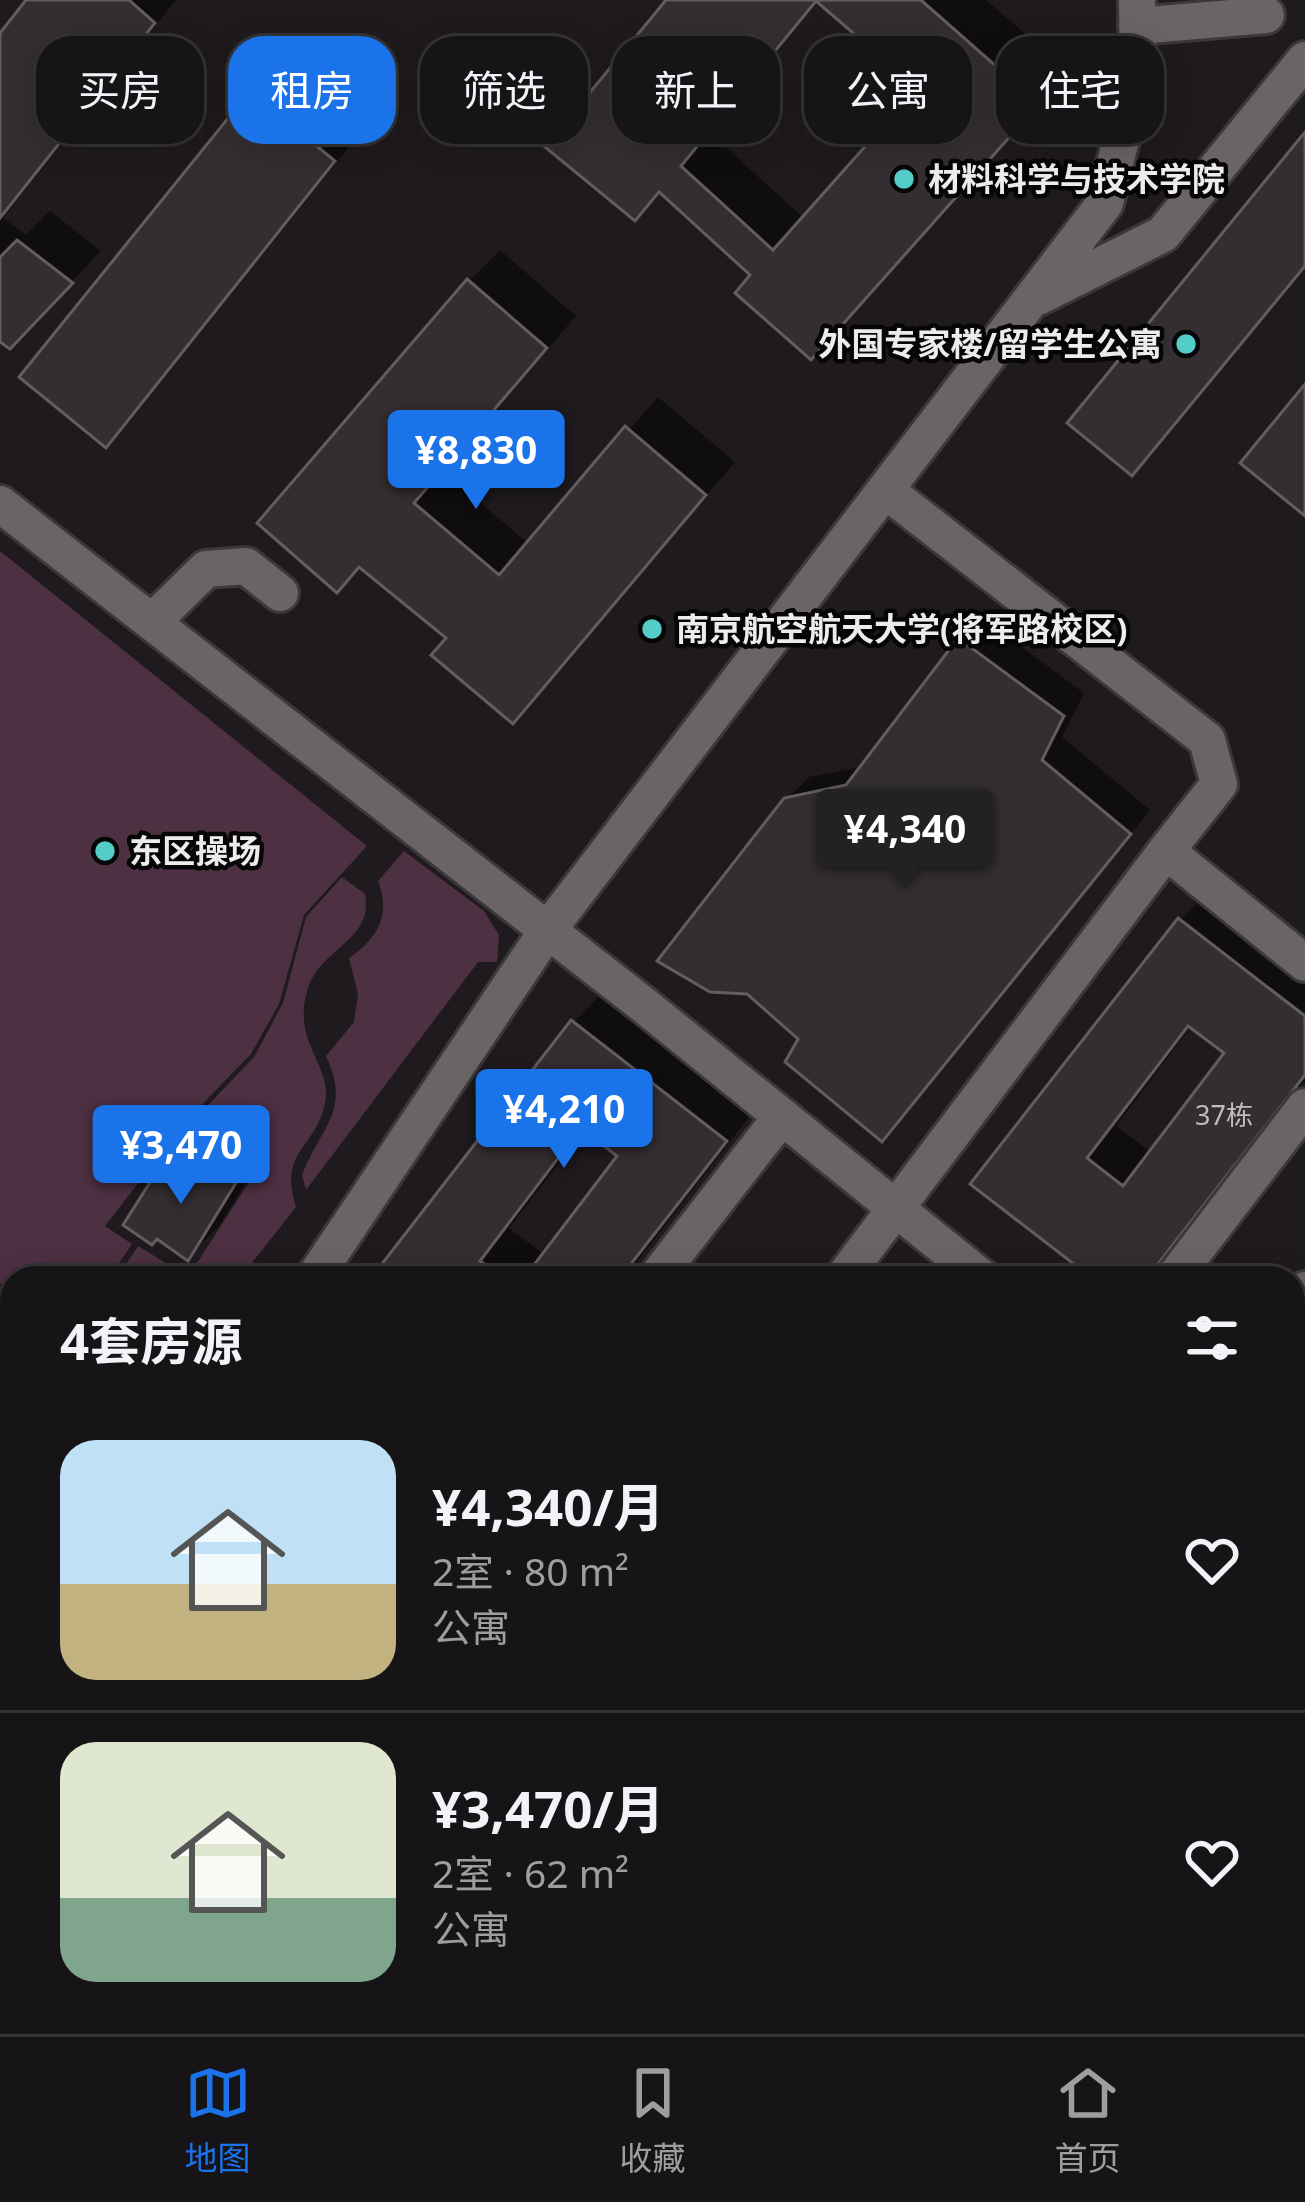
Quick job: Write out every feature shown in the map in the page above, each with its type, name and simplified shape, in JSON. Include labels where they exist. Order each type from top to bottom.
[{"type":"street","points":[[322,1266],[547,931],[1105,203],[1138,72],[1137,13],[1265,15]]},
{"type":"street","points":[[1030,301],[1163,234],[1305,60]]},
{"type":"street","points":[[853,1266],[1219,784],[1207,740],[885,490]]},
{"type":"street","points":[[0,504],[782,1115],[967,1266]]},
{"type":"street","points":[[152,622],[206,569],[246,566],[280,593]]},
{"type":"street","points":[[1166,851],[1305,963]]},
{"type":"street","points":[[1183,1266],[1305,1107]]},
{"type":"street","points":[[665,1266],[782,1115]]},
{"type":"shaded area","points":[[0,551],[367,846],[304,915],[279,1004],[251,1054],[189,1118],[105,1226],[132,1244],[117,1266],[0,1266]]},
{"type":"shaded area","points":[[404,851],[484,911],[499,935],[497,962],[478,962],[306,1190],[302,1175],[335,1106],[336,1091],[326,1056],[354,1022],[358,994],[349,958],[379,925],[383,905],[378,881]]},
{"type":"shaded area","points":[[342,877],[365,894],[362,922],[316,972],[304,1005],[307,1037],[326,1089],[320,1118],[295,1161],[296,1207],[249,1266],[195,1266],[251,1179],[182,1138],[254,1057],[283,1003],[306,917]]},
{"type":"shaded area","points":[[138,1246],[170,1266],[125,1266]]},
{"type":"building","points":[[26,0],[129,0],[155,23],[145,36],[36,36],[36,144],[59,144],[0,218],[0,33]]},
{"type":"building","name":"材料科学与技术学院","points":[[666,0],[921,0],[962,36],[857,36],[816,1],[780,45],[780,36],[636,36]]},
{"type":"building","name":"材料科学与技术学院","points":[[972,45],[996,66],[996,144],[1003,144],[811,360],[735,293],[750,275],[659,192],[635,221],[545,147],[588,144],[588,95],[612,66],[612,144],[699,144],[681,166],[773,250],[867,144],[972,144]]},
{"type":"building","points":[[228,118],[228,144],[314,144],[335,161],[106,448],[19,377]]},
{"type":"building","name":"外国专家楼/留学生公寓","points":[[1305,132],[1305,266],[1132,476],[1067,423]]},
{"type":"building","points":[[17,240],[73,283],[10,349],[0,342],[0,257]]},
{"type":"building","points":[[467,279],[547,348],[414,503],[499,575],[625,426],[706,495],[513,724],[431,655],[446,638],[359,567],[337,593],[257,523]]},
{"type":"building","points":[[1305,384],[1305,516],[1240,463]]},
{"type":"building","points":[[958,638],[1064,716],[1042,760],[1131,834],[882,1142],[785,1062],[798,1039],[747,994],[710,992],[657,961],[784,798],[846,785]]},
{"type":"building","points":[[1178,918],[1305,1016],[1305,1075],[1156,1266],[1076,1266],[970,1184]],"holes":[[[1188,1026],[1224,1053],[1123,1186],[1087,1158]]]},
{"type":"building","points":[[571,1020],[727,1141],[629,1266],[533,1266],[617,1156],[581,1128],[480,1261],[487,1266],[380,1266]]},
{"type":"building","points":[[204,1157],[239,1178],[188,1261],[157,1239],[152,1245],[123,1225],[161,1165],[187,1179]]},
{"type":"place","name":"材料科学与技术学院","points":[[904,179]]},
{"type":"place","name":"外国专家楼/留学生公寓","points":[[1186,344]]},
{"type":"place","name":"南京航空航天大学(将军路校区)","points":[[652,629]]},
{"type":"place","name":"东区操场","points":[[105,851]]}]
